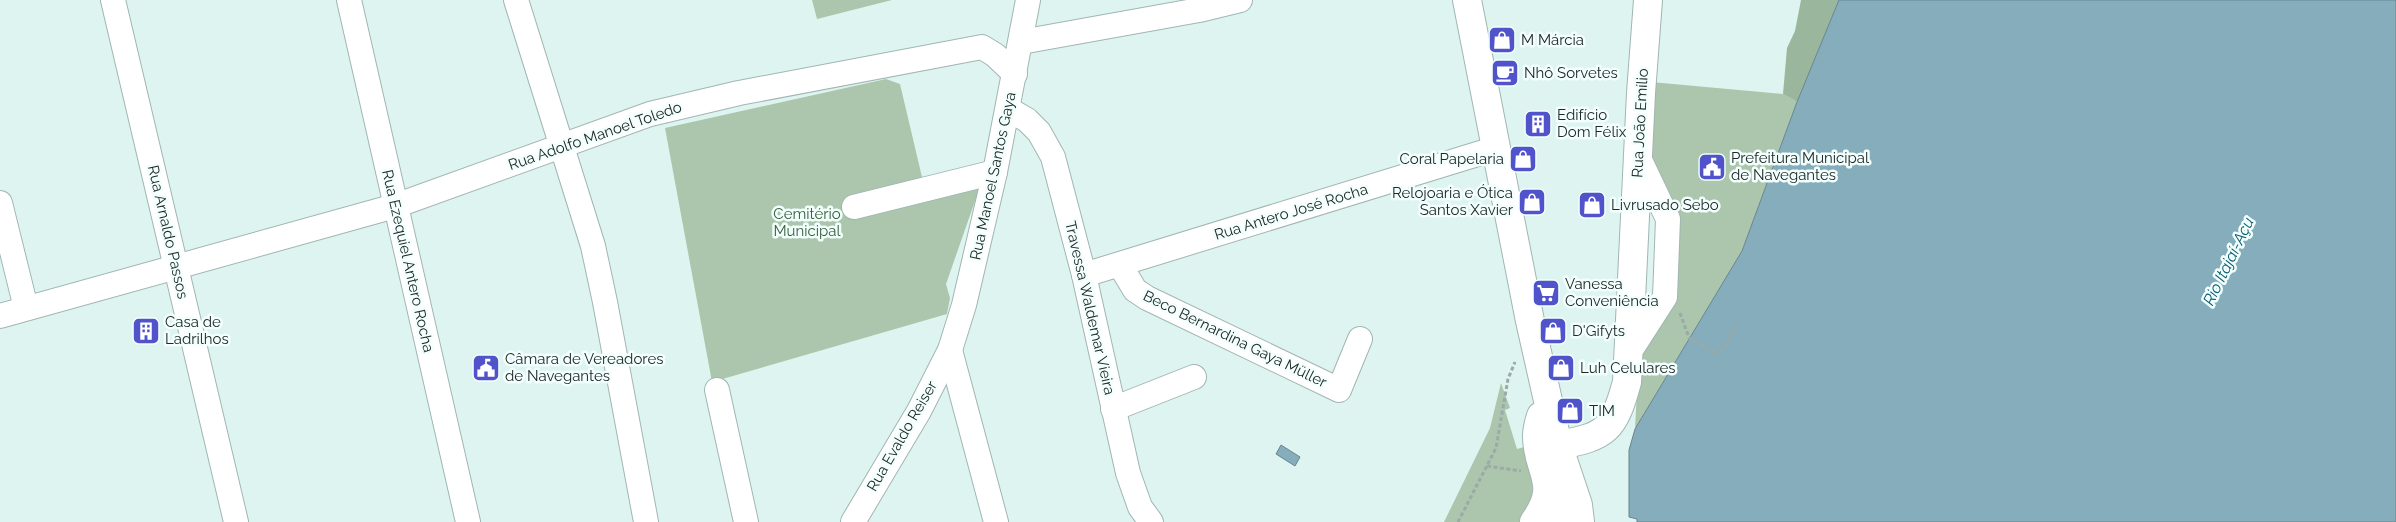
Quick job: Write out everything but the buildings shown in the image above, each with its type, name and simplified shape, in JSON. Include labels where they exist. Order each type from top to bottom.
[{"type":"main road","points":[[1467,0],[1545,389],[1558,445],[1578,505],[1580,522]]},
{"type":"main road","name":"Rua João Emílio","points":[[1558,445],[1596,436],[1610,426],[1620,410],[1627,382],[1648,0]]},
{"type":"main road","points":[[1534,522],[1540,513],[1548,490],[1537,436],[1545,389]]},
{"type":"street","name":"Rua Arnaldo Passos","points":[[112,0],[236,522]]},
{"type":"street","name":"Rua Ezequiel Antero Rocha","points":[[349,0],[468,522]]},
{"type":"street","points":[[516,0],[599,272],[646,522]]},
{"type":"street","name":"Rua Manoel Santos Gaya","points":[[950,350],[964,305],[995,172],[1028,0]]},
{"type":"street","points":[[1021,42],[1199,10],[1240,0]]},
{"type":"street","name":"Rua Adolfo Manoel Toledo","points":[[0,316],[396,206],[650,114],[701,101],[982,47],[996,55],[1015,74]]},
{"type":"street","name":"Travessa Waldemar Vieira","points":[[1008,109],[1027,120],[1039,132],[1052,157],[1084,275],[1128,473],[1140,507],[1151,522]]},
{"type":"street","name":"Rua Antero José Rocha","points":[[1084,275],[1497,148]]},
{"type":"street","points":[[854,207],[995,172]]},
{"type":"street","points":[[0,203],[26,308]]},
{"type":"street","name":"Beco Bernardina Gaya Müller","points":[[1120,265],[1136,290],[1147,298],[1338,390],[1360,339]]},
{"type":"street","points":[[950,350],[996,522]]},
{"type":"street","name":"Rua Evaldo Reiser","points":[[853,522],[920,411],[950,350]]},
{"type":"street","points":[[1113,409],[1194,377]]},
{"type":"street","points":[[717,390],[746,522]]},
{"type":"street","points":[[1553,522],[1572,489]]},
{"type":"path","points":[[1680,314],[1688,338],[1719,355],[1736,324]]},
{"type":"path","points":[[1458,522],[1496,448],[1508,379],[1518,354]]},
{"type":"path","points":[[1487,466],[1522,472]]},
{"type":"green space","points":[[812,0],[892,0],[817,19]]},
{"type":"green space","points":[[1801,0],[1839,0],[1797,102],[1783,94],[1787,48],[1795,31]]},
{"type":"green space","name":"Cemitério Municipal","points":[[886,79],[900,84],[926,194],[982,181],[946,284],[950,298],[947,314],[712,382],[665,128]]},
{"type":"green space","points":[[1651,82],[1783,94],[1797,102],[1742,251],[1635,429],[1639,354],[1675,301],[1646,154]]},
{"type":"green space","points":[[1501,383],[1510,408],[1505,410],[1517,449],[1524,447],[1532,477],[1531,501],[1527,511],[1521,522],[1444,522],[1490,428]]},
{"type":"water","name":"Rio Itajaí-Açu","points":[[1839,0],[2396,0],[2396,522],[1637,522],[1637,519],[1629,517],[1629,450],[1635,429],[1742,251],[1797,102]]},
{"type":"water","points":[[1281,445],[1300,457],[1295,466],[1276,454]]},
{"type":"place","name":"M Márcia","points":[[1502,40]]},
{"type":"place","name":"Nhô Sorvetes","points":[[1505,73]]},
{"type":"place","name":"Edifício Dom Félix","points":[[1538,124]]},
{"type":"place","name":"Coral Papelaria","points":[[1523,159]]},
{"type":"place","name":"Prefeitura Municipal de Navegantes","points":[[1712,167]]},
{"type":"place","name":"Relojoaria e Ótica Santos Xavier","points":[[1532,202]]},
{"type":"place","name":"Livrusado Sebo","points":[[1592,205]]},
{"type":"place","name":"Vanessa Conveniência","points":[[1546,293]]},
{"type":"place","name":"Casa de Ladrilhos","points":[[146,331]]},
{"type":"place","name":"D'Gifyts","points":[[1553,331]]},
{"type":"place","name":"Câmara de Vereadores de Navegantes","points":[[486,368]]},
{"type":"place","name":"Luh Celulares","points":[[1561,368]]},
{"type":"place","name":"TIM","points":[[1570,411]]}]
